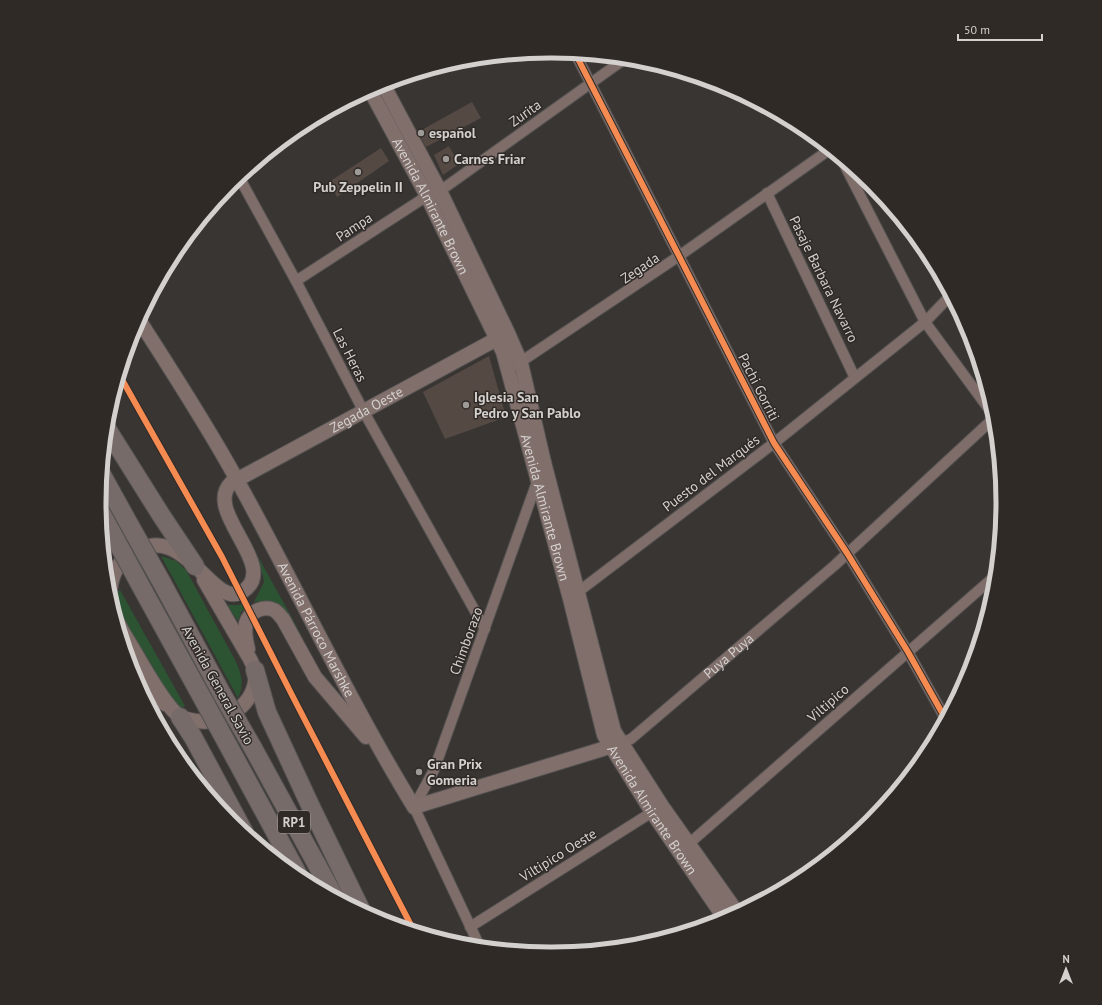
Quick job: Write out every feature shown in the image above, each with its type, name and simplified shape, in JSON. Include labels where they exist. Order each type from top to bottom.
[{"type":"highway","points":[[111,436],[195,566]]},
{"type":"highway","name":"Avenida General Savio","points":[[107,483],[329,887]]},
{"type":"highway","name":"Avenida General Savio","points":[[107,523],[292,864]]},
{"type":"highway","points":[[252,664],[267,712],[357,902]]},
{"type":"highway","points":[[178,715],[193,737],[235,814]]},
{"type":"main road","name":"Avenida Almirante Brown","points":[[386,90],[433,193],[503,336],[521,362],[604,735],[616,745],[684,848],[733,908]]},
{"type":"main road","name":"Avenida Almirante Brown","points":[[373,95],[433,193]]},
{"type":"main road","name":"Avenida Párroco Marshke","points":[[143,326],[186,393],[237,480],[384,758],[414,808]]},
{"type":"main road","name":"Avenida Almirante Brown","points":[[503,336],[503,352],[538,482],[574,596]]},
{"type":"main road","name":"Zegada Oeste","points":[[113,578],[117,568],[128,555],[142,548],[159,545],[179,552],[221,590],[228,594],[241,593],[250,584],[253,574],[253,567],[230,518],[224,501],[224,495],[227,487],[231,483],[503,336]]},
{"type":"main road","points":[[195,566],[252,664]]},
{"type":"main road","points":[[150,695],[158,699],[178,715],[190,720],[204,722],[222,718],[236,711],[246,703],[250,696],[254,681],[245,630],[248,618],[259,609],[272,609],[283,619],[318,680],[384,758]]},
{"type":"main road","points":[[129,641],[152,681],[178,715]]},
{"type":"main road","name":"Puya Puya","points":[[414,808],[616,745]]},
{"type":"main road","name":"Avenida Almirante Brown","points":[[684,848],[721,913]]},
{"type":"street","name":"Pachi Gorriti","points":[[578,59],[774,443],[847,553],[908,652],[942,713]]},
{"type":"street","name":"Zurita","points":[[433,193],[618,64]]},
{"type":"street","name":"Zegada","points":[[508,370],[679,256],[825,153]]},
{"type":"street","points":[[848,172],[925,322],[984,403]]},
{"type":"street","name":"Las Heras","points":[[242,183],[296,281],[364,412],[485,629]]},
{"type":"street","name":"Pampa","points":[[296,281],[433,193]]},
{"type":"street","name":"Pasaje Barbara Navarro","points":[[767,193],[856,378]]},
{"type":"street","name":"Puesto del Marqués","points":[[574,596],[774,443],[856,378],[925,322],[947,300]]},
{"type":"street","name":"Puya Puya","points":[[616,745],[631,739],[835,565],[988,422]]},
{"type":"street","name":"Chimborazo","points":[[414,808],[434,770],[544,462]]},
{"type":"street","name":"Viltipico","points":[[684,848],[988,582]]},
{"type":"street","name":"Avenida Párroco Marshke","points":[[414,808],[477,940]]},
{"type":"street","name":"Viltipico Oeste","points":[[470,927],[657,809]]},
{"type":"green space","points":[[256,553],[302,636],[280,605],[270,601],[254,602],[264,582]]},
{"type":"green space","points":[[161,556],[176,561],[186,570],[234,658],[239,668],[242,682],[238,698]]},
{"type":"green space","points":[[120,590],[185,706],[182,708],[166,692],[137,644],[121,616],[116,593]]},
{"type":"green space","points":[[247,602],[249,605],[241,612],[238,621],[227,605],[238,605]]},
{"type":"building","points":[[472,102],[481,118],[426,147],[418,132]]},
{"type":"building","name":"Carnes Friar","points":[[449,146],[459,164],[443,175],[434,155]]},
{"type":"building","name":"Pub Zeppelin II","points":[[381,148],[389,161],[337,197],[329,182]]},
{"type":"building","name":"Iglesia San Pedro y San Pablo","points":[[489,356],[506,417],[445,439],[423,392]]},
{"type":"cycle path","points":[[578,59],[774,443],[847,553],[908,652],[942,713]]},
{"type":"cycle path","points":[[123,382],[222,557],[410,924]]},
{"type":"place","name":"español","points":[[421,133]]},
{"type":"place","name":"Carnes Friar","points":[[446,159]]},
{"type":"place","name":"Pub Zeppelin II","points":[[358,172]]},
{"type":"place","name":"Iglesia San Pedro y San Pablo","points":[[466,405]]},
{"type":"place","name":"Gran Prix Gomeria","points":[[419,772]]}]
